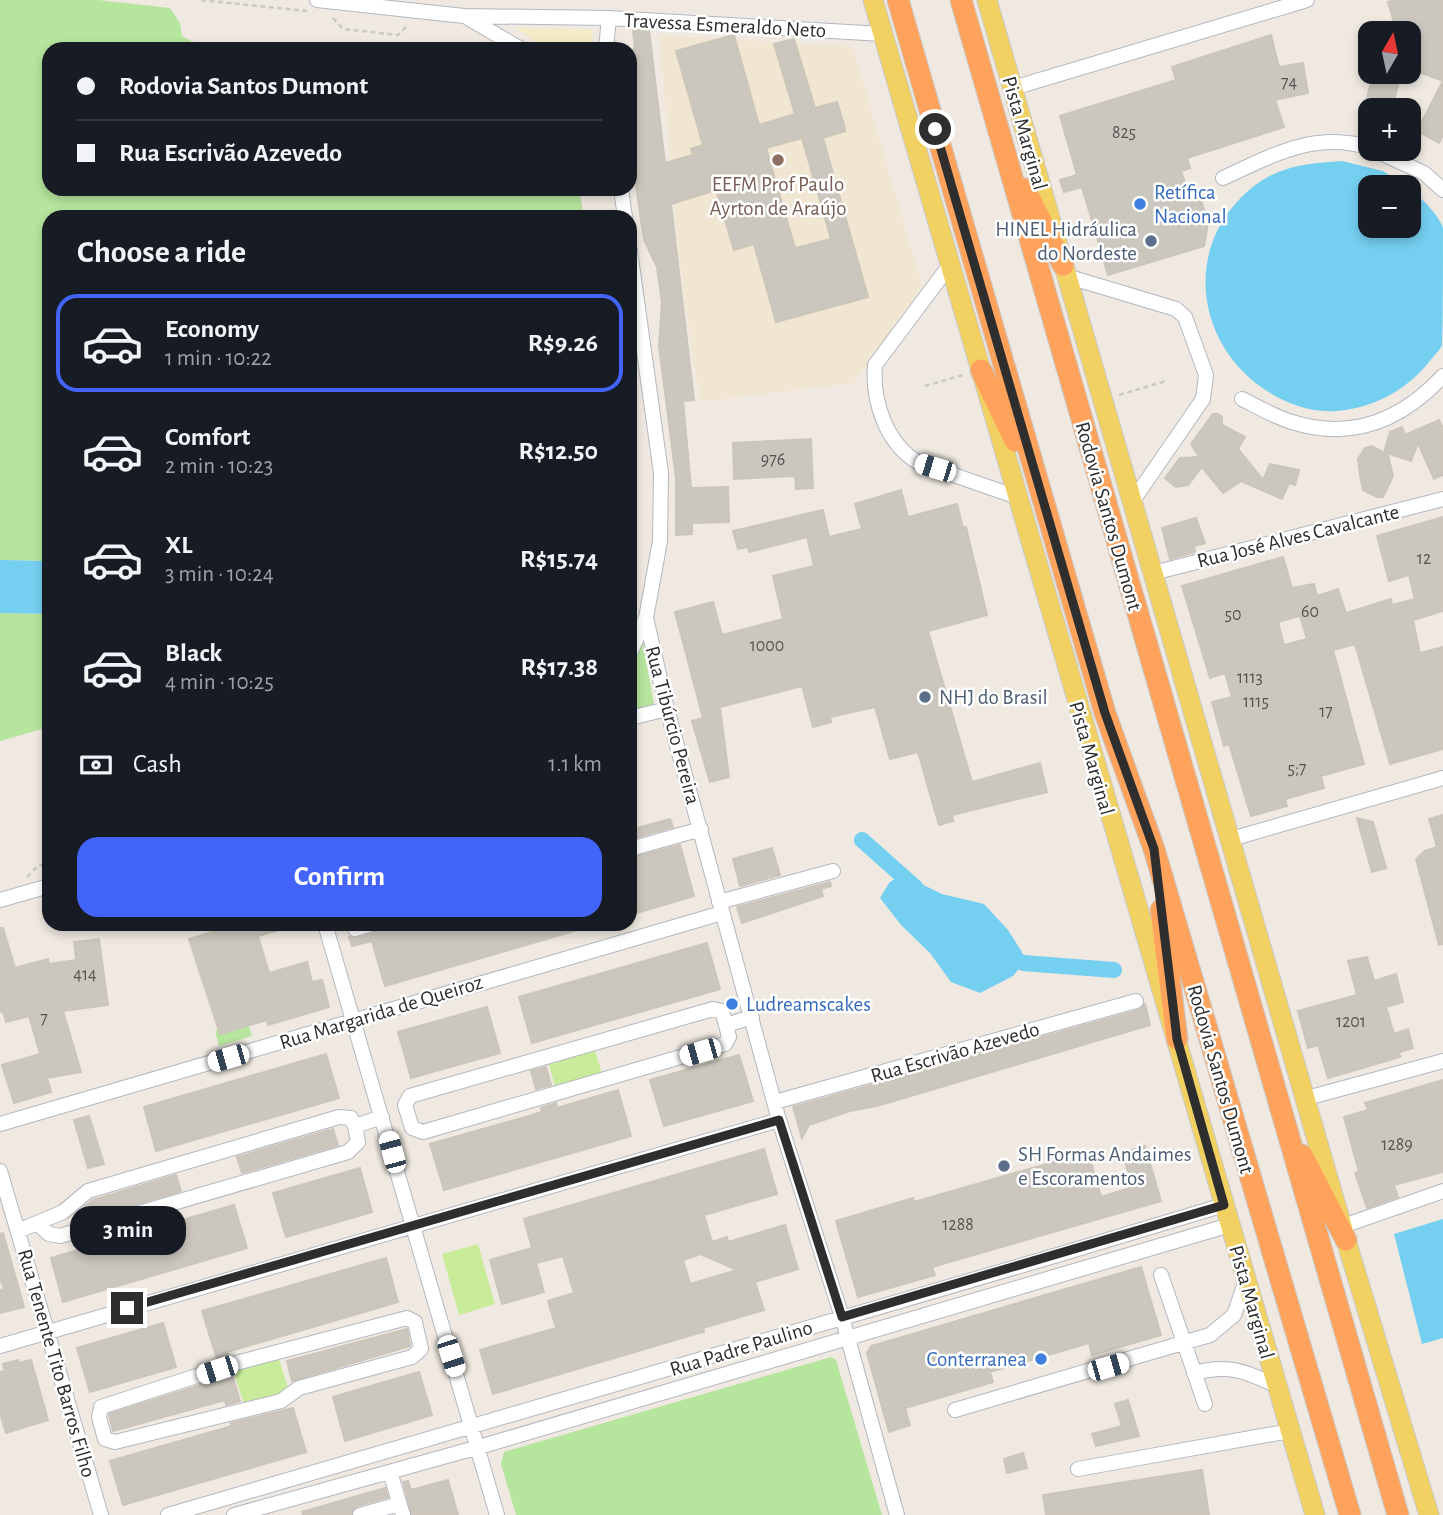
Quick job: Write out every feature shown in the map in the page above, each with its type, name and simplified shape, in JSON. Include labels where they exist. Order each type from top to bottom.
[{"type":"highway","name":"Rodovia Santos Dumont","points":[[898,0],[1105,713],[1154,849],[1350,1515]]},
{"type":"highway","name":"Rodovia Santos Dumont","points":[[961,0],[1398,1515]]},
{"type":"highway","points":[[1002,141],[1065,271]]},
{"type":"highway","points":[[973,372],[1040,489]]},
{"type":"highway","points":[[1154,849],[1177,1039]]},
{"type":"highway","points":[[1279,1108],[1345,1233]]},
{"type":"main road","name":"Pista Marginal","points":[[873,0],[949,265],[973,372],[1017,497],[1315,1515]]},
{"type":"main road","name":"Pista Marginal","points":[[987,0],[1429,1515]]},
{"type":"street","points":[[1013,88],[1307,0]]},
{"type":"street","name":"Travessa Esmeraldo Neto","points":[[316,6],[464,16],[609,18],[883,34]]},
{"type":"street","points":[[464,16],[509,42]]},
{"type":"street","points":[[607,42],[609,18]]},
{"type":"street","points":[[1223,177],[1294,145],[1336,142],[1358,146]]},
{"type":"street","points":[[1399,161],[1424,173],[1443,190]]},
{"type":"street","points":[[949,265],[875,365],[873,383],[878,405],[898,448],[906,456],[1017,497]]},
{"type":"street","points":[[1065,271],[1177,309],[1185,317],[1206,375],[1203,399],[1132,502]]},
{"type":"street","name":"Rua Tibúrcio Pereira","points":[[637,303],[660,474],[660,541],[646,618],[667,709],[779,1120],[842,1317],[897,1515]]},
{"type":"street","points":[[1242,399],[1290,422],[1310,426],[1365,426],[1395,416],[1421,400],[1443,376]]},
{"type":"street","name":"Rua José Alves Cavalcante","points":[[1153,573],[1443,499]]},
{"type":"street","points":[[637,638],[646,618]]},
{"type":"street","points":[[637,717],[667,709]]},
{"type":"street","points":[[1231,839],[1443,778]]},
{"type":"street","points":[[637,847],[700,826]]},
{"type":"street","name":"Rua Margarida de Queiroz","points":[[0,1124],[355,1022],[833,871]]},
{"type":"street","points":[[0,900],[42,888]]},
{"type":"street","points":[[328,931],[497,1515]]},
{"type":"street","name":"Rua Escrivão Azevedo","points":[[775,1102],[1136,1001]]},
{"type":"street","points":[[713,1009],[722,1011],[726,1025],[729,1037],[725,1044],[423,1132],[412,1128],[405,1105],[410,1096],[713,1009]]},
{"type":"street","points":[[726,1025],[752,1017]]},
{"type":"street","points":[[1307,1098],[1443,1061]]},
{"type":"street","points":[[18,1231],[63,1212],[88,1191],[339,1117],[351,1118],[355,1126],[358,1142],[348,1152],[60,1236],[49,1234],[37,1223]]},
{"type":"street","points":[[355,1126],[410,1118]]},
{"type":"street","points":[[0,1346],[779,1120]]},
{"type":"street","name":"Rua Tenente Tito Barros Filho","points":[[0,1171],[101,1515]]},
{"type":"street","points":[[1345,1233],[1443,1191]]},
{"type":"street","name":"Rua Padre Paulino","points":[[168,1515],[692,1365],[842,1317],[1224,1205]]},
{"type":"street","name":"Rua Padre Paulino","points":[[234,1515],[479,1447],[847,1336],[1230,1226]]},
{"type":"street","points":[[1161,1275],[1205,1404]]},
{"type":"street","points":[[955,1410],[1185,1345],[1223,1327],[1234,1315],[1246,1280]]},
{"type":"street","points":[[407,1318],[415,1322],[418,1331],[421,1349],[412,1357],[299,1388],[281,1401],[239,1413],[115,1443],[105,1438],[99,1417],[101,1407],[251,1359],[407,1318]]},
{"type":"street","points":[[418,1331],[441,1324]]},
{"type":"street","points":[[692,1365],[697,1383]]},
{"type":"street","points":[[1194,1373],[1233,1368],[1277,1386]]},
{"type":"street","points":[[632,1382],[638,1400]]},
{"type":"street","points":[[1078,1469],[1290,1431]]},
{"type":"street","points":[[360,1515],[401,1509],[379,1455]]},
{"type":"path","points":[[201,0],[316,6]]},
{"type":"path","points":[[328,13],[343,29],[398,35],[409,24]]},
{"type":"path","points":[[925,386],[973,372]]},
{"type":"path","points":[[1102,400],[1166,381]]},
{"type":"path","points":[[637,412],[644,418]]},
{"type":"path","points":[[27,877],[42,865]]},
{"type":"shaded area","name":"EEFM Prof Paulo Ayrton de Araújo","points":[[659,35],[853,47],[922,286],[854,383],[700,402],[681,274]]},
{"type":"green space","points":[[0,0],[98,0],[170,8],[180,23],[182,36],[193,42],[42,42],[42,196],[580,196],[583,210],[42,210],[42,561],[0,560]]},
{"type":"green space","points":[[0,613],[42,614],[42,729],[0,741]]},
{"type":"green space","points":[[643,643],[654,705],[637,710],[637,655]]},
{"type":"green space","points":[[247,1021],[252,1036],[219,1046],[215,1031]]},
{"type":"green space","points":[[594,1047],[603,1077],[556,1090],[548,1061]]},
{"type":"green space","points":[[478,1244],[495,1304],[459,1315],[442,1254]]},
{"type":"green space","points":[[278,1356],[289,1391],[244,1404],[233,1370]]},
{"type":"green space","points":[[831,1357],[836,1360],[882,1515],[516,1515],[501,1464],[504,1452]]},
{"type":"sand","points":[[516,28],[592,30],[593,42],[536,42]]},
{"type":"water","points":[[1342,161],[1383,171],[1389,175],[1358,175],[1358,238],[1421,238],[1421,199],[1438,217],[1443,228],[1442,345],[1403,387],[1370,404],[1352,409],[1316,410],[1298,406],[1264,389],[1237,365],[1218,336],[1208,304],[1206,271],[1214,238],[1232,207],[1270,176],[1310,164]]},
{"type":"water","points":[[0,560],[42,561],[42,614],[0,613]]},
{"type":"water","points":[[901,874],[942,894],[984,904],[1008,930],[1022,952],[1021,966],[1013,976],[980,993],[951,982],[930,953],[902,926],[880,898],[889,883]]},
{"type":"water","points":[[1443,1219],[1443,1338],[1422,1344],[1394,1234]]},
{"type":"building","points":[[1443,0],[1443,81],[1421,73],[1421,21],[1394,21],[1388,2]]},
{"type":"building","points":[[633,30],[649,30],[665,163],[693,155],[691,149],[703,145],[676,51],[734,35],[759,125],[795,114],[774,44],[794,39],[815,108],[837,102],[844,125],[845,131],[823,138],[868,297],[776,322],[754,244],[734,250],[716,190],[671,204],[694,400],[683,401],[691,488],[728,487],[729,522],[692,523],[692,534],[676,535],[676,478],[659,346],[662,302],[657,267],[644,240],[637,193],[637,42],[634,42]],"holes":[[[802,138],[831,239],[795,248],[766,148]]]},
{"type":"building","points":[[1271,35],[1279,67],[1303,63],[1308,93],[1275,100],[1284,127],[1187,158],[1190,168],[1181,171],[1191,199],[1200,196],[1208,223],[1204,246],[1108,275],[1082,187],[1064,192],[1060,180],[1077,175],[1060,116],[1176,80],[1172,67]]},
{"type":"building","points":[[1443,81],[1443,135],[1439,143],[1421,133],[1421,123]]},
{"type":"building","points":[[1371,84],[1399,84],[1394,98],[1367,98]]},
{"type":"building","points":[[1213,414],[1222,417],[1222,425],[1245,437],[1238,449],[1263,480],[1270,464],[1299,470],[1295,485],[1289,483],[1282,499],[1241,481],[1223,493],[1202,467],[1188,485],[1176,487],[1165,478],[1180,458],[1199,457],[1191,444]]},
{"type":"building","points":[[1439,420],[1443,429],[1443,475],[1434,479],[1418,443],[1411,461],[1384,452],[1390,432],[1402,427],[1405,435]]},
{"type":"building","points":[[811,439],[813,488],[796,489],[795,476],[734,479],[733,443]]},
{"type":"building","points":[[1372,446],[1388,455],[1393,476],[1383,497],[1363,490],[1358,459],[1365,448]]},
{"type":"building","points":[[901,490],[908,517],[957,504],[963,528],[966,527],[987,615],[928,631],[972,782],[1040,763],[1047,792],[952,815],[953,821],[939,825],[918,752],[890,759],[875,707],[830,717],[831,722],[813,727],[802,686],[720,707],[729,777],[710,782],[692,721],[703,718],[675,612],[713,602],[722,635],[783,619],[773,576],[814,566],[807,537],[749,552],[748,547],[738,549],[733,531],[823,510],[829,537],[862,529],[855,504]]},
{"type":"building","points":[[1443,517],[1443,611],[1413,620],[1420,653],[1443,647],[1443,749],[1390,764],[1355,644],[1333,650],[1364,764],[1321,776],[1324,788],[1285,799],[1287,806],[1251,816],[1229,744],[1224,746],[1212,702],[1232,697],[1225,673],[1210,678],[1182,586],[1283,557],[1292,588],[1314,584],[1317,596],[1338,589],[1346,613],[1391,599],[1392,605],[1415,599],[1409,575],[1389,581],[1377,536]],"holes":[[[1300,616],[1307,639],[1284,645],[1278,622]]]},
{"type":"building","points":[[1196,518],[1205,543],[1194,546],[1195,552],[1170,559],[1162,528]]},
{"type":"building","points":[[1443,815],[1443,944],[1439,945],[1416,859],[1425,851],[1437,847],[1429,819]]},
{"type":"building","points":[[1357,818],[1373,822],[1386,868],[1372,872]]},
{"type":"building","points":[[670,819],[673,827],[637,837],[637,828]]},
{"type":"building","points":[[680,845],[694,896],[637,913],[637,856]]},
{"type":"building","points":[[772,848],[780,875],[740,886],[733,859]]},
{"type":"building","points":[[830,882],[831,886],[821,889],[823,896],[742,923],[737,907]]},
{"type":"building","points":[[0,928],[3,928],[15,968],[48,959],[49,964],[76,960],[74,942],[99,939],[108,1005],[63,1011],[81,1072],[47,1078],[51,1092],[14,1103],[2,1065],[40,1054],[29,1016],[6,1022],[3,1011],[0,1012]]},
{"type":"building","points":[[216,931],[276,931],[258,936],[269,973],[307,962],[312,982],[322,980],[329,1007],[268,1025],[267,1020],[220,1034],[189,939]]},
{"type":"building","points":[[574,931],[385,986],[372,941],[352,946],[349,937],[357,938],[375,933]]},
{"type":"building","points":[[707,943],[720,989],[532,1043],[519,997]]},
{"type":"building","points":[[1367,957],[1374,981],[1396,974],[1403,1002],[1386,1007],[1394,1034],[1408,1029],[1413,1048],[1399,1052],[1400,1057],[1328,1078],[1318,1045],[1308,1048],[1298,1011],[1357,995],[1348,961]]},
{"type":"building","points":[[1145,1004],[1150,1025],[877,1106],[850,1111],[809,1125],[802,1138],[793,1107],[1139,1010]]},
{"type":"building","points":[[487,1007],[500,1053],[411,1078],[398,1032]]},
{"type":"building","points":[[326,1054],[339,1098],[156,1151],[144,1107]]},
{"type":"building","points":[[739,1055],[753,1101],[664,1126],[650,1080]]},
{"type":"building","points":[[546,1067],[551,1085],[536,1089],[531,1071]]},
{"type":"building","points":[[1443,1080],[1443,1172],[1394,1185],[1398,1197],[1367,1208],[1355,1173],[1359,1172],[1344,1117],[1368,1110],[1365,1103]]},
{"type":"building","points":[[618,1090],[631,1136],[444,1190],[430,1144],[542,1112],[541,1108],[556,1103],[557,1108]]},
{"type":"building","points":[[89,1116],[104,1164],[88,1168],[74,1120]]},
{"type":"building","points":[[333,1129],[338,1145],[242,1173],[237,1157]]},
{"type":"building","points":[[1145,1146],[1161,1201],[932,1267],[935,1275],[858,1297],[836,1221],[913,1198],[914,1202],[1088,1152],[1101,1197],[1133,1187],[1122,1153]]},
{"type":"building","points":[[764,1149],[777,1194],[704,1215],[712,1242],[727,1237],[728,1242],[785,1225],[798,1269],[755,1282],[764,1310],[703,1328],[704,1332],[493,1394],[480,1350],[556,1328],[548,1301],[574,1293],[563,1256],[536,1263],[544,1292],[502,1304],[490,1260],[532,1248],[524,1219]],"holes":[[[701,1254],[737,1270],[690,1284],[683,1260]]]},
{"type":"building","points":[[360,1168],[372,1212],[286,1237],[273,1193]]},
{"type":"building","points":[[176,1175],[181,1191],[88,1218],[84,1207],[93,1200]]},
{"type":"building","points":[[234,1205],[247,1248],[63,1302],[51,1258]]},
{"type":"building","points":[[3,1233],[24,1307],[0,1313],[0,1290],[4,1289],[0,1278],[0,1234]]},
{"type":"building","points":[[386,1258],[398,1302],[227,1352],[228,1356],[217,1359],[202,1311]]},
{"type":"building","points":[[1141,1267],[1161,1335],[1092,1355],[1089,1343],[990,1372],[993,1382],[905,1408],[910,1425],[889,1432],[867,1353],[871,1346]]},
{"type":"building","points":[[163,1323],[176,1367],[90,1392],[77,1348]]},
{"type":"building","points":[[407,1329],[410,1346],[292,1381],[287,1361]]},
{"type":"building","points":[[18,1360],[19,1363],[31,1360],[48,1420],[6,1433],[0,1413],[0,1372],[5,1371],[3,1364]]},
{"type":"building","points":[[419,1372],[432,1415],[345,1441],[333,1397]]},
{"type":"building","points":[[232,1375],[240,1401],[226,1405],[225,1400],[113,1431],[109,1414]]},
{"type":"building","points":[[1128,1400],[1139,1436],[1096,1446],[1092,1434],[1122,1426],[1115,1404]]},
{"type":"building","points":[[293,1408],[306,1452],[123,1505],[110,1461],[232,1426],[231,1423]]},
{"type":"building","points":[[1023,1453],[1027,1468],[1007,1473],[1004,1459]]},
{"type":"building","points":[[1202,1470],[1209,1515],[1046,1515],[1043,1495]]},
{"type":"building","points":[[448,1480],[458,1515],[412,1515],[403,1482],[408,1481],[411,1490]]},
{"type":"building","points":[[385,1488],[388,1497],[357,1506],[351,1515],[303,1515],[302,1512]]},
{"type":"waterway","points":[[862,840],[916,888]]},
{"type":"waterway","points":[[1004,953],[1023,963],[1114,970]]},
{"type":"place","name":"EEFM Prof Paulo Ayrton de Araújo","points":[[778,160]]},
{"type":"place","name":"Retífica Nacional","points":[[1140,204]]},
{"type":"place","name":"HINEL Hidráulica do Nordeste","points":[[1151,241]]},
{"type":"place","name":"NHJ do Brasil","points":[[925,697]]},
{"type":"place","name":"Ludreamscakes","points":[[732,1004]]},
{"type":"place","name":"SH Formas Andaimes e Escoramentos","points":[[1004,1166]]},
{"type":"place","name":"Conterranea","points":[[1041,1359]]},
{"type":"route","points":[[127,1308],[779,1120],[842,1317],[1224,1205],[1177,1039],[1154,849],[1105,713],[935,129]]}]
